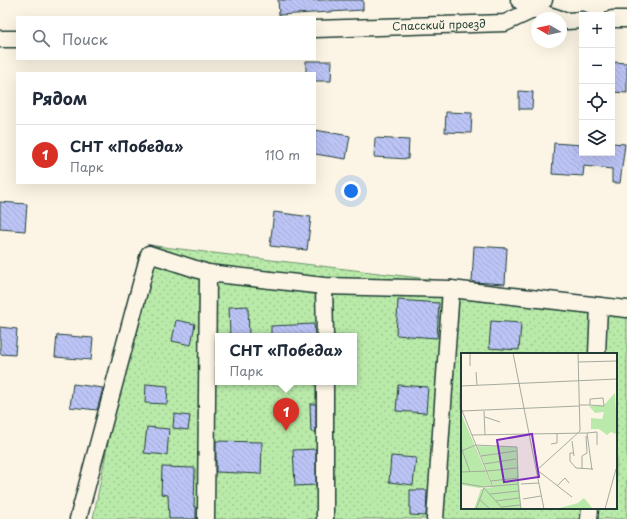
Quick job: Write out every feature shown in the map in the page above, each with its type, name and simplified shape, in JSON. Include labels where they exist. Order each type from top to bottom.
[{"type":"street","points":[[519,0],[538,5],[550,12]]},
{"type":"street","name":"Спасский проезд","points":[[316,29],[505,23],[538,5]]},
{"type":"street","points":[[615,20],[627,19]]},
{"type":"street","points":[[567,20],[579,20]]},
{"type":"street","points":[[0,39],[16,39]]},
{"type":"street","points":[[78,519],[149,254],[208,273],[324,286],[451,289],[627,309]]},
{"type":"street","points":[[206,519],[208,273]]},
{"type":"street","points":[[324,286],[325,333]]},
{"type":"street","points":[[435,519],[451,289]]},
{"type":"street","points":[[597,353],[599,306]]},
{"type":"street","points":[[325,385],[326,519]]},
{"type":"street","points":[[589,519],[590,509]]},
{"type":"green space","points":[[147,245],[627,303],[627,519],[93,519]]},
{"type":"building","points":[[278,0],[363,0],[363,10],[279,15]]},
{"type":"building","points":[[306,61],[332,61],[331,81],[316,81],[316,72],[306,72]]},
{"type":"building","points":[[615,62],[627,63],[627,93],[615,92]]},
{"type":"building","points":[[519,91],[533,92],[532,109],[519,109]]},
{"type":"building","points":[[446,112],[472,113],[471,133],[445,132]]},
{"type":"building","points":[[316,130],[350,136],[346,159],[316,154]]},
{"type":"building","points":[[375,138],[409,140],[408,159],[374,157]]},
{"type":"building","points":[[554,143],[579,145],[579,156],[615,156],[615,143],[625,144],[620,183],[612,183],[612,169],[584,166],[583,176],[552,174]]},
{"type":"building","points":[[0,202],[27,204],[25,231],[0,229]]},
{"type":"building","points":[[274,212],[311,217],[307,250],[270,246]]},
{"type":"building","points":[[474,246],[507,248],[505,284],[472,282]]},
{"type":"building","points":[[398,300],[439,303],[437,338],[396,335]]},
{"type":"building","points":[[248,306],[249,333],[230,333],[229,307]]},
{"type":"building","points":[[176,320],[195,324],[191,345],[172,341]]},
{"type":"building","points":[[491,321],[521,323],[519,350],[489,348]]},
{"type":"building","points":[[314,324],[315,333],[271,333],[271,326]]},
{"type":"building","points":[[0,327],[17,329],[15,355],[0,354]]},
{"type":"building","points":[[57,335],[93,338],[91,360],[55,357]]},
{"type":"building","points":[[73,384],[103,388],[97,410],[70,407]]},
{"type":"building","points":[[146,384],[168,386],[167,404],[145,403]]},
{"type":"building","points":[[398,385],[428,387],[426,413],[396,411]]},
{"type":"building","points":[[310,404],[316,404],[316,432],[311,432]]},
{"type":"building","points":[[174,414],[190,416],[188,430],[173,428]]},
{"type":"building","points":[[147,427],[169,429],[167,455],[144,453]]},
{"type":"building","points":[[216,441],[262,442],[261,474],[216,472]]},
{"type":"building","points":[[316,449],[316,485],[295,486],[293,450]]},
{"type":"building","points":[[391,456],[416,458],[413,485],[389,482]]},
{"type":"building","points":[[162,467],[195,468],[194,507],[196,507],[196,519],[169,519],[168,495],[161,494]]},
{"type":"building","points":[[410,490],[427,490],[426,516],[410,515]]},
{"type":"place","name":"СНТ «Победа»","points":[[286,431]]}]
